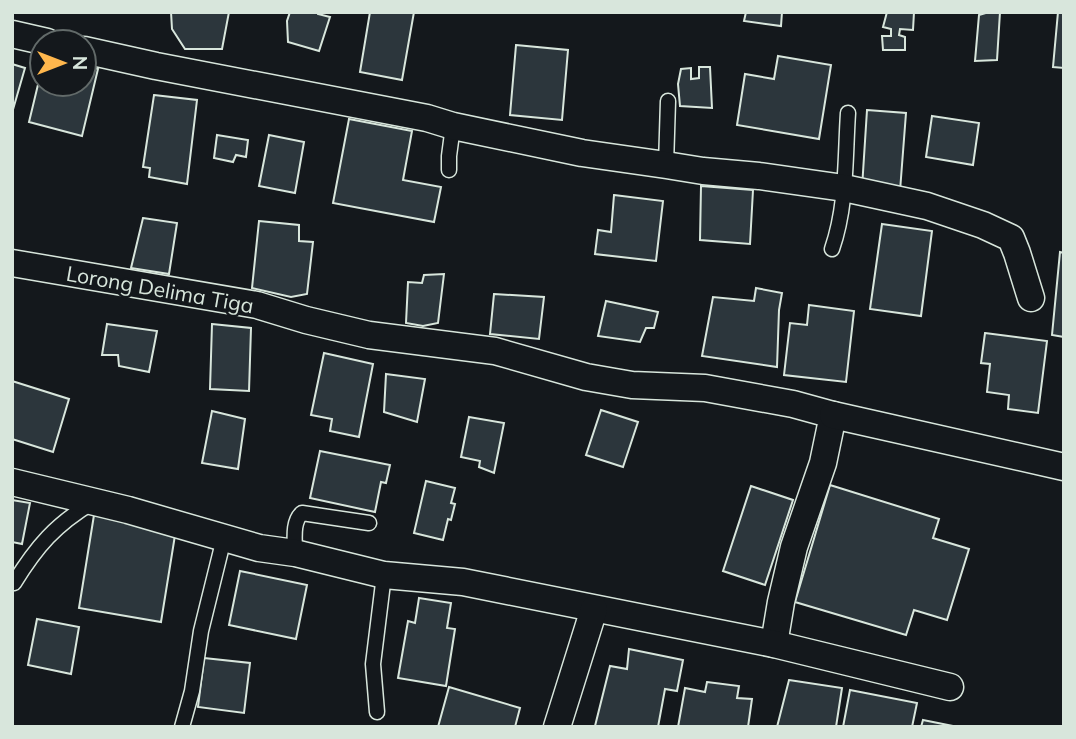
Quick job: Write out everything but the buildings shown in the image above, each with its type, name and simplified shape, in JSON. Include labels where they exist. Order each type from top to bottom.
[{"type":"street","points":[[98,53],[427,118],[582,153],[666,164],[703,172],[759,176],[844,188],[927,206],[983,225],[1011,238],[1031,298]]},
{"type":"street","name":"Lorong Delima Tiga","points":[[12,263],[257,305],[369,335],[495,351],[586,377],[632,384],[705,388],[793,404],[1064,467]]},
{"type":"street","points":[[774,644],[794,547],[823,463],[833,415]]},
{"type":"street","points":[[12,482],[128,510],[259,548],[295,553],[384,575],[463,582],[774,644],[950,687]]},
{"type":"street","points":[[557,727],[594,609]]},
{"type":"lane","points":[[666,164],[668,102]]},
{"type":"lane","points":[[832,249],[839,230],[844,188],[848,113]]},
{"type":"lane","points":[[449,170],[453,126]]},
{"type":"lane","points":[[14,583],[40,544],[69,518],[94,502]]},
{"type":"lane","points":[[295,553],[296,523],[302,513],[369,523]]},
{"type":"lane","points":[[182,727],[192,691],[201,631],[224,538]]},
{"type":"lane","points":[[377,712],[373,664],[384,575]]}]
